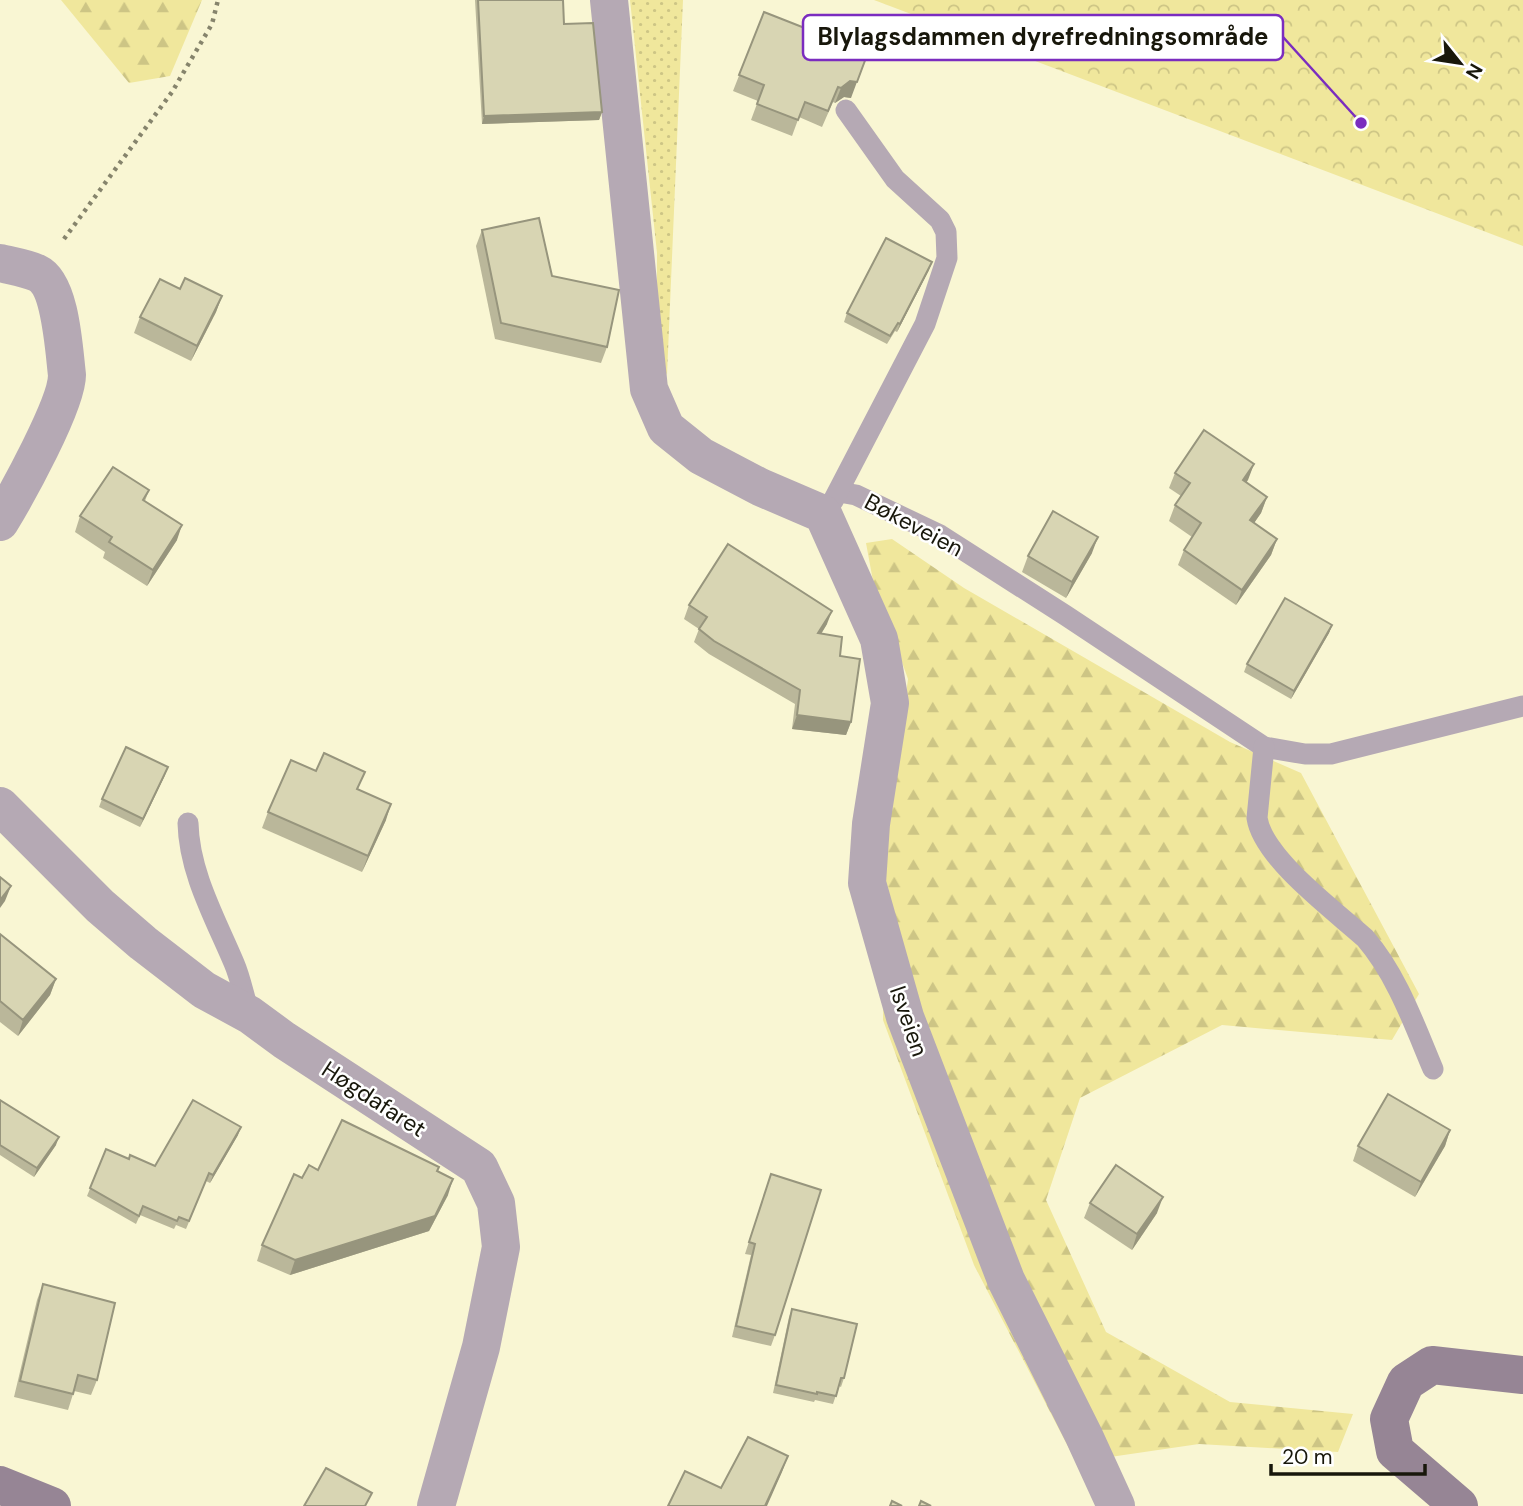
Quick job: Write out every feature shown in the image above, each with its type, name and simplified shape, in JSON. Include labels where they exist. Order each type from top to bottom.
[{"type":"street","name":"Bøkeveien","points":[[609,0],[649,388],[666,428],[701,456],[760,487],[831,503]]},
{"type":"street","points":[[0,263],[39,273],[48,282],[58,307],[67,386],[0,522]]},
{"type":"street","name":"Isveien","points":[[831,503],[879,639],[890,703],[870,824],[867,883],[905,1017],[1006,1279],[1116,1506]]},
{"type":"street","name":"Høgdafaret","points":[[0,806],[100,906],[204,990],[250,1015],[479,1167],[496,1203],[501,1247],[481,1347],[436,1506]]},
{"type":"street","points":[[1459,1506],[1395,1451],[1389,1419],[1406,1382],[1432,1365],[1523,1375]]},
{"type":"street","points":[[0,1485],[52,1506]]},
{"type":"lane","points":[[831,503],[925,324],[947,258],[946,232],[940,220],[895,179],[846,110]]},
{"type":"lane","name":"Bøkeveien","points":[[831,503],[856,495],[940,535],[1264,747],[1305,754],[1331,754],[1523,706]]},
{"type":"lane","points":[[1264,747],[1257,818],[1262,837],[1276,857],[1377,952],[1405,1003],[1433,1069]]},
{"type":"lane","points":[[188,823],[188,841],[196,870],[209,907],[236,966],[250,1015]]},
{"type":"path","points":[[39,273],[172,92],[212,24],[218,0]]},
{"type":"green space","points":[[61,0],[202,0],[170,76],[129,83]]},
{"type":"green space","points":[[630,0],[683,0],[667,375],[657,354],[657,253]]},
{"type":"green space","points":[[874,0],[1523,0],[1523,246]]},
{"type":"green space","points":[[892,539],[964,588],[1230,742],[1301,773],[1419,994],[1392,1040],[1222,1025],[1080,1098],[1046,1200],[1106,1332],[1230,1402],[1353,1414],[1338,1452],[1199,1444],[1076,1462],[974,1265],[883,1020],[886,849],[908,679],[873,581],[866,543]]},
{"type":"building","points":[[478,0],[563,0],[564,24],[593,23],[602,112],[484,116]]},
{"type":"building","points":[[764,12],[867,55],[857,82],[850,81],[841,88],[838,87],[828,111],[805,102],[798,120],[757,104],[764,85],[739,75]]},
{"type":"building","points":[[539,218],[552,276],[619,290],[607,347],[501,323],[482,230]]},
{"type":"building","points":[[886,238],[932,262],[900,324],[898,323],[890,336],[847,313]]},
{"type":"building","points":[[185,278],[222,296],[197,346],[140,317],[160,279],[180,289]]},
{"type":"building","points":[[1204,430],[1254,464],[1243,480],[1267,497],[1250,520],[1277,539],[1242,590],[1184,550],[1201,523],[1175,505],[1190,483],[1175,473]]},
{"type":"building","points":[[113,467],[149,490],[143,500],[182,525],[153,570],[109,542],[112,537],[80,516]]},
{"type":"building","points":[[1053,511],[1098,537],[1072,582],[1028,556]]},
{"type":"building","points":[[728,544],[832,611],[818,633],[842,637],[840,656],[860,659],[851,722],[797,715],[800,690],[714,641],[699,629],[707,617],[689,605]]},
{"type":"building","points":[[1285,598],[1332,625],[1294,691],[1247,664]]},
{"type":"building","points":[[126,747],[168,767],[143,819],[102,799]]},
{"type":"building","points":[[324,753],[365,772],[357,789],[391,804],[368,856],[268,812],[291,760],[316,771]]},
{"type":"building","points":[[0,877],[11,886],[0,900]]},
{"type":"building","points":[[0,934],[56,979],[23,1020],[0,1001]]},
{"type":"building","points":[[1388,1094],[1450,1130],[1421,1182],[1358,1146]]},
{"type":"building","points":[[0,1100],[59,1137],[37,1168],[0,1145]]},
{"type":"building","points":[[193,1100],[241,1127],[213,1175],[209,1173],[189,1221],[179,1217],[177,1221],[143,1206],[139,1216],[90,1188],[106,1149],[129,1159],[130,1155],[155,1166]]},
{"type":"building","points":[[342,1120],[439,1167],[437,1171],[453,1179],[435,1216],[295,1260],[262,1245],[294,1174],[302,1178],[309,1165],[318,1170]]},
{"type":"building","points":[[1116,1165],[1163,1197],[1137,1234],[1090,1203]]},
{"type":"building","points":[[771,1174],[821,1190],[775,1335],[736,1326],[755,1244],[749,1242]]},
{"type":"building","points":[[43,1284],[115,1303],[97,1380],[78,1375],[73,1394],[20,1381]]},
{"type":"building","points":[[792,1309],[857,1324],[844,1378],[841,1378],[836,1396],[776,1385]]},
{"type":"building","points":[[748,1437],[788,1456],[765,1506],[668,1506],[685,1471],[721,1488]]},
{"type":"building","points":[[326,1468],[372,1493],[365,1506],[304,1506]]},
{"type":"place","name":"Blylagsdammen dyrefredningsområde","points":[[1361,123]]}]
